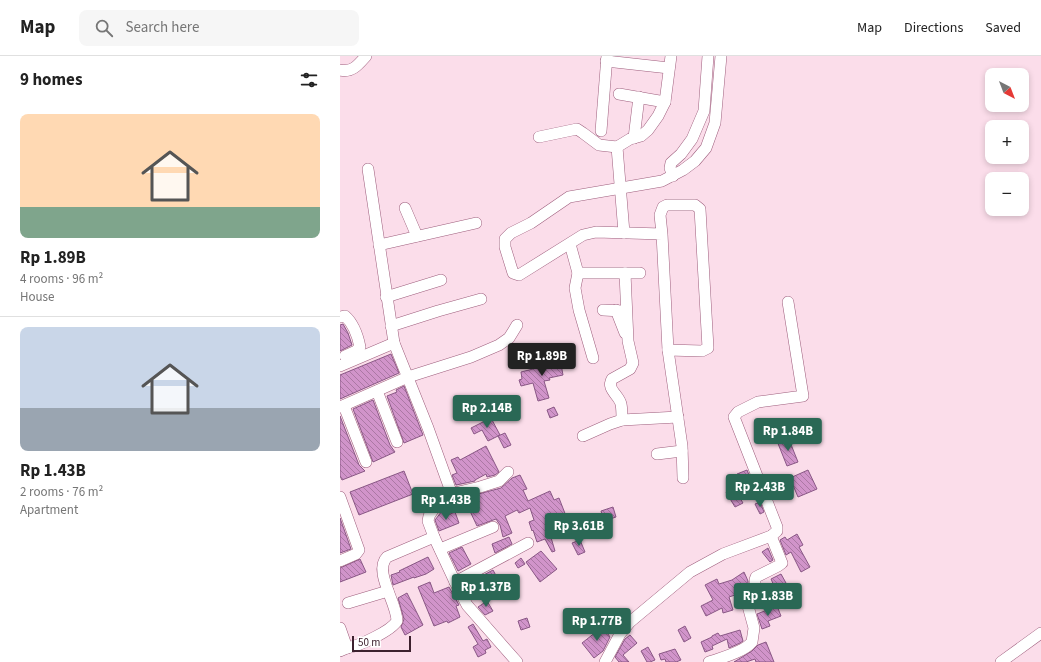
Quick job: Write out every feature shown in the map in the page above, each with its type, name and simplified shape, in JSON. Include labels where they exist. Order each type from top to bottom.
[{"type":"street","points":[[340,70],[346,72],[351,70],[366,56]]},
{"type":"street","points":[[539,137],[577,129],[584,132],[599,146],[617,148],[634,138],[641,136],[648,130],[658,116],[665,102],[671,56]]},
{"type":"street","points":[[673,176],[670,168],[671,163],[681,154],[692,139],[704,111],[708,56]]},
{"type":"street","points":[[662,234],[596,232],[583,235],[519,274],[513,273],[505,247],[505,239],[511,234],[531,223],[569,197],[619,187],[662,181],[673,176],[695,161],[706,148],[715,123],[721,56]]},
{"type":"street","points":[[601,131],[607,58],[669,68]]},
{"type":"street","points":[[619,94],[665,102]]},
{"type":"street","points":[[634,138],[639,97]]},
{"type":"street","points":[[617,148],[619,187],[624,233]]},
{"type":"street","points":[[368,169],[394,343],[449,484],[450,494]]},
{"type":"street","points":[[668,350],[702,351],[708,348],[700,209],[694,205],[667,205],[663,207],[660,215],[668,350],[682,451],[683,478]]},
{"type":"street","points":[[405,208],[417,236]]},
{"type":"street","points":[[379,245],[476,223]]},
{"type":"street","points":[[570,244],[578,273],[575,288],[579,310],[593,358]]},
{"type":"street","points":[[578,273],[640,273]]},
{"type":"street","points":[[622,420],[621,403],[610,386],[610,381],[630,369],[633,363],[622,311],[625,273]]},
{"type":"street","points":[[386,296],[441,280]]},
{"type":"street","points":[[391,326],[482,299]]},
{"type":"street","points":[[606,662],[620,634],[630,622],[690,572],[723,554],[772,536],[776,533],[777,527],[734,417],[738,412],[758,402],[803,396],[788,302]]},
{"type":"street","points":[[602,310],[622,311]]},
{"type":"street","points":[[340,317],[345,316],[349,321],[360,347],[356,351],[340,358]]},
{"type":"street","points":[[366,462],[342,406],[408,377],[471,357],[499,345],[508,338],[517,325]]},
{"type":"street","points":[[340,366],[394,343]]},
{"type":"street","points":[[377,391],[397,442]]},
{"type":"street","points":[[583,436],[622,420],[678,417]]},
{"type":"street","points":[[657,454],[682,451]]},
{"type":"street","points":[[508,472],[499,481],[450,494],[433,510],[428,521],[455,582],[469,608],[517,662]]},
{"type":"street","points":[[340,497],[359,550],[356,554],[340,561]]},
{"type":"street","points":[[440,549],[493,527]]},
{"type":"street","points":[[709,662],[746,648],[752,642],[755,634],[745,595],[755,588],[756,577],[782,563],[772,536]]},
{"type":"street","points":[[340,628],[344,649],[364,643],[396,624],[397,618],[382,572],[384,561],[387,557],[434,537]]},
{"type":"street","points":[[455,582],[528,543]]},
{"type":"street","points":[[348,603],[388,590]]},
{"type":"street","points":[[1001,662],[1041,633]]},
{"type":"building","points":[[343,324],[352,345],[340,351],[340,325]]},
{"type":"building","points":[[391,354],[399,373],[340,399],[340,375]]},
{"type":"building","points":[[560,359],[563,375],[549,378],[550,380],[544,381],[549,398],[538,401],[533,383],[521,386],[519,380],[522,379],[521,372],[537,368],[537,365]]},
{"type":"building","points":[[404,386],[423,435],[404,443],[387,396],[397,392],[396,390]]},
{"type":"building","points":[[373,400],[390,445],[395,452],[373,462],[353,409]]},
{"type":"building","points":[[554,407],[558,415],[550,418],[547,410]]},
{"type":"building","points":[[340,416],[359,465],[365,471],[342,480],[340,476]]},
{"type":"building","points":[[491,418],[500,435],[488,441],[482,430],[474,434],[471,428]]},
{"type":"building","points":[[505,433],[511,445],[504,448],[498,436]]},
{"type":"building","points":[[788,437],[798,462],[787,466],[777,441]]},
{"type":"building","points":[[486,446],[499,472],[495,475],[487,477],[486,474],[475,481],[456,485],[452,475],[457,473],[451,460],[458,457],[460,460]]},
{"type":"building","points":[[747,470],[753,485],[743,490],[737,474]]},
{"type":"building","points":[[808,470],[817,489],[798,497],[790,478]]},
{"type":"building","points":[[404,471],[413,494],[359,515],[350,492]]},
{"type":"building","points":[[520,475],[527,489],[523,490],[528,501],[550,491],[554,500],[559,498],[566,516],[547,524],[555,551],[552,552],[545,539],[537,542],[529,522],[534,520],[530,508],[519,513],[517,510],[505,516],[512,533],[503,537],[500,525],[496,519],[477,526],[469,509],[459,512],[456,500],[501,488],[512,478]]},
{"type":"building","points":[[737,488],[738,495],[743,503],[735,507],[726,492]]},
{"type":"building","points":[[760,502],[764,512],[760,514],[755,504]]},
{"type":"building","points":[[613,507],[616,517],[604,521],[601,511]]},
{"type":"building","points":[[442,511],[445,516],[455,512],[459,523],[439,531],[435,520]]},
{"type":"building","points":[[588,514],[591,520],[601,517],[603,523],[593,526],[595,530],[581,537],[574,521]]},
{"type":"building","points":[[340,518],[351,549],[340,553]]},
{"type":"building","points":[[797,534],[803,545],[799,547],[810,567],[801,572],[791,552],[786,555],[780,540],[785,537],[787,540]]},
{"type":"building","points":[[509,537],[512,544],[495,553],[492,544]]},
{"type":"building","points":[[580,540],[585,552],[578,555],[572,543]]},
{"type":"building","points":[[462,547],[471,564],[458,571],[449,553]]},
{"type":"building","points":[[768,548],[773,560],[770,562],[762,552]]},
{"type":"building","points":[[541,551],[557,569],[540,582],[526,562]]},
{"type":"building","points":[[428,557],[434,569],[426,574],[393,585],[391,575],[400,572],[399,571]]},
{"type":"building","points":[[521,558],[525,564],[518,568],[515,563]]},
{"type":"building","points":[[360,559],[366,572],[340,582],[340,568]]},
{"type":"building","points":[[493,570],[500,583],[491,588],[488,582],[484,584],[480,577]]},
{"type":"building","points":[[744,572],[748,584],[738,589],[738,594],[729,597],[733,610],[723,613],[722,608],[706,616],[701,606],[713,600],[705,585],[717,579],[719,584],[732,580]]},
{"type":"building","points":[[781,574],[786,583],[775,588],[771,579]]},
{"type":"building","points":[[430,582],[434,593],[449,587],[459,605],[456,606],[460,617],[448,623],[447,621],[434,626],[418,587]]},
{"type":"building","points":[[407,593],[423,625],[405,635],[401,627],[404,619],[398,598]]},
{"type":"building","points":[[487,601],[493,611],[485,615],[478,607]]},
{"type":"building","points":[[777,606],[781,616],[768,621],[770,626],[762,629],[757,614]]},
{"type":"building","points":[[527,618],[530,627],[521,630],[518,621]]},
{"type":"building","points":[[473,624],[483,641],[487,639],[491,647],[485,650],[486,653],[478,657],[473,647],[478,644],[468,627]]},
{"type":"building","points":[[601,624],[610,637],[603,651],[594,658],[582,643],[596,632],[594,630]]},
{"type":"building","points":[[685,626],[691,638],[684,642],[678,630]]},
{"type":"building","points":[[740,630],[743,641],[740,643],[729,648],[727,639],[712,646],[713,649],[705,652],[701,642],[718,633],[720,636]]},
{"type":"building","points":[[630,635],[637,643],[623,655],[629,662],[619,662],[615,657],[625,639]]},
{"type":"building","points":[[766,642],[774,662],[756,662],[755,659],[746,662],[734,662],[752,651],[758,645]]},
{"type":"building","points":[[648,647],[655,660],[650,662],[647,662],[641,651]]},
{"type":"building","points":[[675,649],[681,660],[676,662],[666,662],[665,659],[661,660],[659,654]]}]
